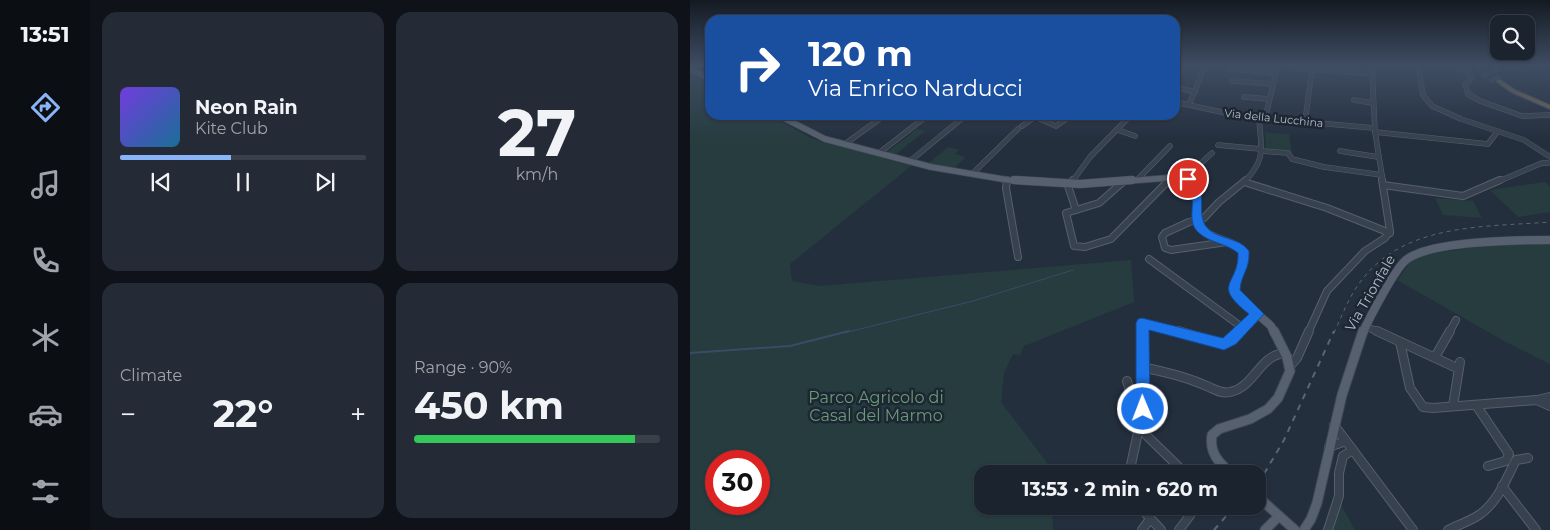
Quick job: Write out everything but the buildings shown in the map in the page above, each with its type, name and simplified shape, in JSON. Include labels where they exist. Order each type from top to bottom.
[{"type":"highway","points":[[1513,91],[1550,106]]},
{"type":"main road","points":[[788,120],[824,138],[845,144],[910,161],[1007,180],[1069,183],[1185,178],[1192,181],[1196,188],[1197,220],[1205,232],[1241,248],[1245,256],[1234,285],[1234,292],[1239,300],[1270,325],[1290,366],[1289,374],[1278,398],[1268,409],[1250,419],[1219,429],[1212,435],[1212,451],[1222,465]]},
{"type":"main road","name":"Via Trionfale","points":[[1304,530],[1317,504],[1334,425],[1356,350],[1365,326],[1405,260],[1412,255],[1424,251],[1483,243],[1550,239]]},
{"type":"main road","points":[[1266,504],[1293,528]]},
{"type":"main road","points":[[1265,530],[1279,516]]},
{"type":"street","points":[[1189,91],[1195,92],[1189,106]]},
{"type":"street","points":[[1228,241],[1173,250],[1165,248],[1162,240],[1163,235],[1204,218],[1259,166],[1262,118],[1271,91]]},
{"type":"street","points":[[1305,122],[1309,91]]},
{"type":"street","points":[[1373,91],[1374,130],[1390,233]]},
{"type":"street","points":[[1383,185],[1463,196],[1542,163],[1549,158],[1541,150],[1439,110],[1428,103],[1422,91]]},
{"type":"street","points":[[1466,91],[1475,99],[1522,116],[1550,115]]},
{"type":"street","points":[[1244,97],[1269,99]]},
{"type":"street","points":[[1354,100],[1373,103]]},
{"type":"street","name":"Via della Lucchina","points":[[1180,103],[1231,115],[1488,144],[1497,132]]},
{"type":"street","points":[[845,144],[878,120]]},
{"type":"street","points":[[879,153],[922,120]]},
{"type":"street","points":[[910,161],[960,120]]},
{"type":"street","points":[[972,174],[1020,127],[1030,120]]},
{"type":"street","points":[[1044,120],[1056,126],[1065,120]]},
{"type":"street","points":[[1076,210],[1069,183],[1090,157],[1127,120]]},
{"type":"street","points":[[1118,130],[1136,136]]},
{"type":"street","points":[[1218,145],[1288,153],[1292,159],[1324,167],[1382,175]]},
{"type":"street","points":[[1137,180],[1170,146]]},
{"type":"street","points":[[1541,150],[1550,149]]},
{"type":"street","points":[[1340,151],[1378,157]]},
{"type":"street","points":[[1185,178],[1212,153]]},
{"type":"street","points":[[1124,182],[1101,202],[1088,208],[1065,214],[1073,245],[1080,247],[1101,243],[1117,233],[1171,178]]},
{"type":"street","points":[[1007,180],[1006,188],[1018,256]]},
{"type":"street","points":[[1244,182],[1327,208],[1390,233]]},
{"type":"street","points":[[1290,366],[1296,358],[1327,291],[1365,251],[1390,233]]},
{"type":"street","points":[[1148,259],[1243,328]]},
{"type":"street","points":[[1131,465],[1144,400],[1142,323],[1221,344],[1229,342],[1258,314]]},
{"type":"street","points":[[1435,357],[1456,320]]},
{"type":"street","points":[[1365,326],[1435,357],[1459,365],[1453,406]]},
{"type":"street","points":[[1400,342],[1409,385],[1419,404],[1425,408],[1537,400],[1550,397]]},
{"type":"street","points":[[1142,367],[1190,378],[1228,394],[1245,384],[1272,356],[1285,353]]},
{"type":"street","points":[[1127,381],[1140,423],[1147,436],[1177,465]]},
{"type":"street","points":[[1537,400],[1550,406]]},
{"type":"street","points":[[1476,404],[1509,454],[1506,461],[1488,466]]},
{"type":"street","points":[[1334,425],[1414,530]]},
{"type":"street","points":[[1329,447],[1346,441]]},
{"type":"street","points":[[1328,530],[1339,496],[1339,473],[1343,456],[1353,450]]},
{"type":"street","points":[[1448,530],[1486,510],[1516,460],[1528,458]]},
{"type":"street","points":[[1502,486],[1536,530]]},
{"type":"street","points":[[1147,515],[1161,530]]},
{"type":"street","points":[[1179,530],[1190,515]]},
{"type":"street","points":[[1142,530],[1150,519]]},
{"type":"green space","name":"Parco Agricolo di Casal del Marmo","points":[[690,91],[705,91],[705,120],[777,120],[811,138],[911,166],[790,264],[792,281],[820,286],[1131,260],[1134,302],[1024,346],[1020,355],[1013,354],[1004,373],[1001,402],[1049,465],[974,465],[974,515],[1052,515],[1053,530],[690,530]]},
{"type":"green space","points":[[917,129],[925,131],[895,155],[887,152]]},
{"type":"green space","points":[[1265,132],[1289,134],[1292,153],[1266,151]]},
{"type":"green space","points":[[948,147],[959,150],[955,154],[966,157],[953,169],[928,164]]},
{"type":"green space","points":[[1545,182],[1550,186],[1550,212],[1518,217],[1490,190]]},
{"type":"green space","points":[[1435,198],[1473,201],[1482,218],[1443,215]]},
{"type":"green space","points":[[1550,241],[1550,364],[1504,341],[1397,280],[1417,256],[1502,243]]},
{"type":"green space","points":[[1336,496],[1355,530],[1322,530]]},
{"type":"waterway","points":[[844,333],[973,301],[1073,270]]},
{"type":"waterway","points":[[690,353],[790,346],[849,331]]},
{"type":"railway","points":[[1334,333],[1360,282],[1383,259],[1404,246],[1426,237],[1450,231],[1475,227],[1550,222]]},
{"type":"railway","points":[[1266,470],[1284,440],[1334,331]]},
{"type":"railway","points":[[1214,530],[1227,515]]},
{"type":"route","points":[[1143,409],[1142,323],[1214,343],[1227,344],[1258,314],[1239,300],[1233,288],[1244,263],[1243,251],[1235,244],[1210,235],[1202,229],[1196,216],[1196,186],[1188,179]]}]
